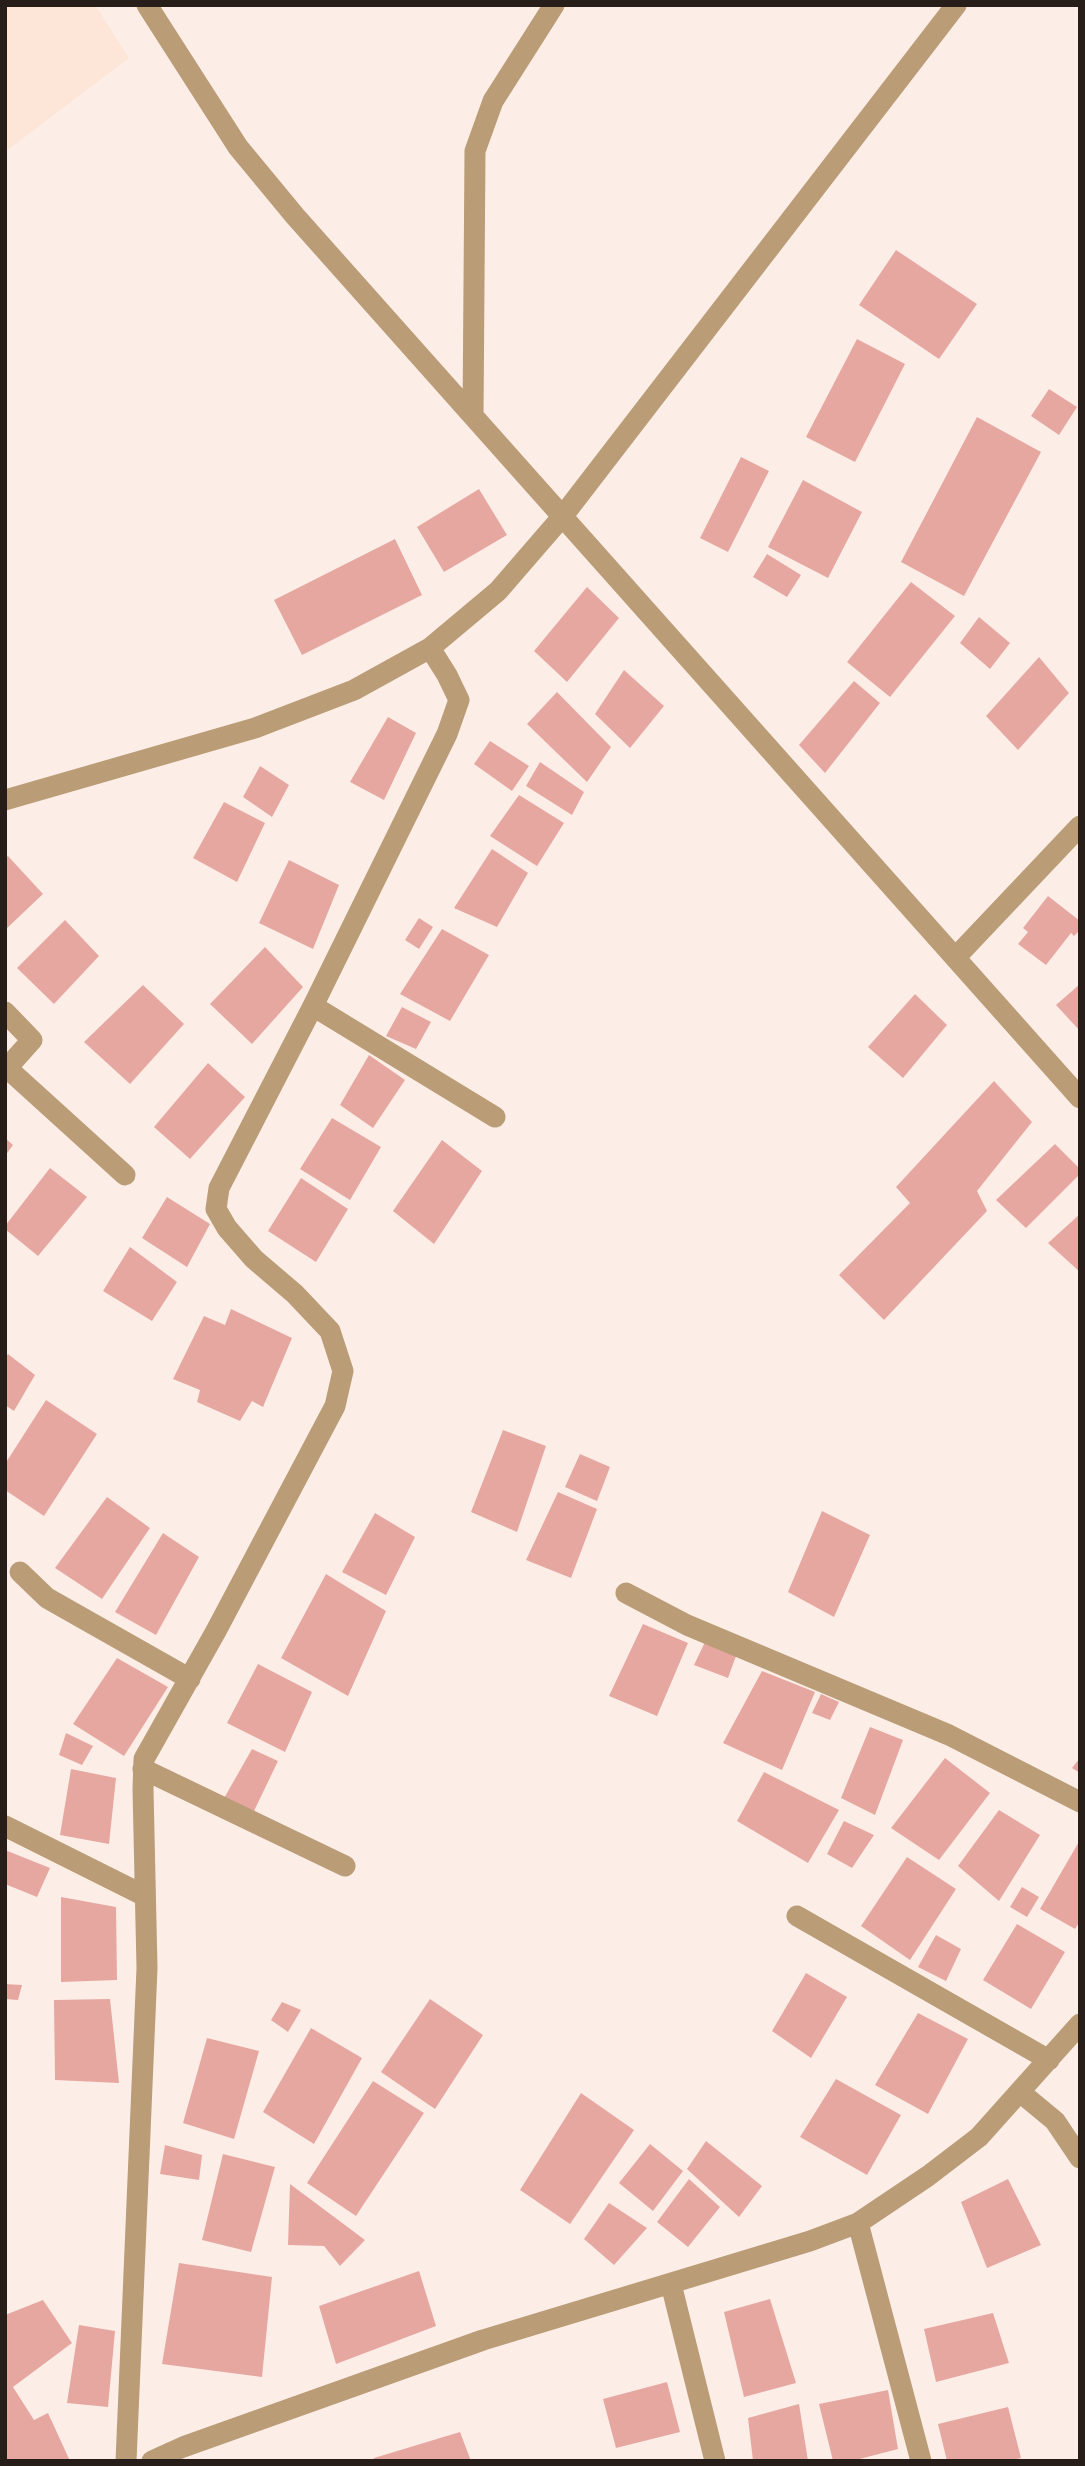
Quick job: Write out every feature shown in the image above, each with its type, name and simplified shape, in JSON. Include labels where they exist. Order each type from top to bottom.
[{"type":"street","points":[[147,5],[238,147],[295,216],[1080,1098]]},
{"type":"street","points":[[473,416],[475,151],[493,101],[554,5]]},
{"type":"street","points":[[5,800],[255,728],[354,690],[430,648],[498,592],[562,517],[956,5]]},
{"type":"street","points":[[127,2461],[147,1968],[144,1759],[190,1679],[335,1406],[343,1371],[330,1331],[295,1294],[254,1259],[228,1228],[216,1209],[219,1188],[313,1006],[447,734],[458,700],[447,675],[430,648]]},
{"type":"street","points":[[955,958],[1080,827]]},
{"type":"street","points":[[313,1006],[495,1117]]},
{"type":"street","points":[[5,1012],[32,1040],[7,1068],[125,1175]]},
{"type":"street","points":[[20,1572],[47,1598],[190,1679]]},
{"type":"street","points":[[626,1593],[687,1625],[949,1735],[1080,1802]]},
{"type":"street","points":[[143,1769],[345,1866]]},
{"type":"street","points":[[5,1826],[145,1896]]},
{"type":"street","points":[[797,1916],[1049,2060]]},
{"type":"street","points":[[152,2461],[183,2447],[483,2340],[810,2241],[858,2223],[928,2176],[979,2137],[1080,2024]]},
{"type":"street","points":[[1020,2092],[1055,2121],[1080,2158]]},
{"type":"street","points":[[858,2223],[922,2461]]},
{"type":"street","points":[[671,2284],[715,2461]]},
{"type":"shaded area","points":[[5,5],[95,5],[129,58],[5,152]]},
{"type":"building","points":[[896,250],[977,304],[939,359],[859,305]]},
{"type":"building","points":[[857,339],[905,364],[855,462],[806,437]]},
{"type":"building","points":[[1049,389],[1077,407],[1059,435],[1031,416]]},
{"type":"building","points":[[977,417],[1041,452],[964,596],[901,562]]},
{"type":"building","points":[[741,457],[769,471],[728,552],[700,538]]},
{"type":"building","points":[[803,480],[862,512],[828,578],[768,547]]},
{"type":"building","points":[[479,489],[507,535],[444,572],[417,527]]},
{"type":"building","points":[[395,539],[422,595],[302,655],[274,600]]},
{"type":"building","points":[[767,554],[801,575],[787,597],[753,577]]},
{"type":"building","points":[[911,582],[955,616],[890,697],[847,662]]},
{"type":"building","points":[[587,587],[619,618],[567,682],[534,651]]},
{"type":"building","points":[[979,617],[1010,643],[990,669],[960,643]]},
{"type":"building","points":[[1039,657],[1069,693],[1018,750],[986,716]]},
{"type":"building","points":[[624,670],[664,706],[630,748],[595,714]]},
{"type":"building","points":[[854,681],[880,703],[825,773],[799,745]]},
{"type":"building","points":[[557,692],[611,747],[587,782],[527,724]]},
{"type":"building","points":[[388,717],[416,733],[384,800],[350,782]]},
{"type":"building","points":[[490,741],[529,766],[512,791],[474,764]]},
{"type":"building","points":[[540,762],[584,792],[572,815],[526,786]]},
{"type":"building","points":[[260,766],[289,785],[272,817],[243,797]]},
{"type":"building","points":[[519,795],[564,823],[537,866],[490,836]]},
{"type":"building","points":[[224,802],[265,823],[237,882],[193,858]]},
{"type":"building","points":[[492,849],[528,873],[497,927],[454,908]]},
{"type":"building","points":[[8,856],[43,894],[5,930],[5,858]]},
{"type":"building","points":[[289,860],[339,885],[313,949],[259,923]]},
{"type":"building","points":[[1048,896],[1080,921],[1080,930],[1074,936],[1071,933],[1046,965],[1018,944],[1028,932],[1023,928]]},
{"type":"building","points":[[419,918],[433,927],[419,949],[405,940]]},
{"type":"building","points":[[65,920],[99,956],[54,1004],[17,968]]},
{"type":"building","points":[[442,929],[489,955],[450,1021],[400,994]]},
{"type":"building","points":[[265,947],[303,987],[252,1044],[210,1004]]},
{"type":"building","points":[[1080,984],[1080,1031],[1056,1005]]},
{"type":"building","points":[[143,985],[184,1024],[130,1084],[84,1042]]},
{"type":"building","points":[[915,994],[947,1025],[903,1078],[868,1047]]},
{"type":"building","points":[[402,1007],[431,1022],[416,1049],[386,1036]]},
{"type":"building","points":[[369,1055],[405,1080],[373,1128],[340,1105]]},
{"type":"building","points":[[208,1063],[245,1097],[190,1159],[154,1127]]},
{"type":"building","points":[[994,1081],[1032,1122],[977,1191],[987,1211],[884,1320],[839,1275],[910,1203],[896,1187]]},
{"type":"building","points":[[332,1118],[381,1147],[350,1200],[300,1169]]},
{"type":"building","points":[[5,1138],[13,1145],[5,1156]]},
{"type":"building","points":[[442,1140],[482,1171],[434,1244],[393,1211]]},
{"type":"building","points":[[1055,1144],[1080,1169],[1080,1174],[1026,1228],[996,1200]]},
{"type":"building","points":[[50,1168],[87,1197],[38,1256],[5,1229],[5,1226]]},
{"type":"building","points":[[301,1178],[348,1209],[316,1262],[268,1231]]},
{"type":"building","points":[[167,1197],[210,1224],[187,1267],[142,1238]]},
{"type":"building","points":[[1080,1214],[1080,1272],[1048,1243]]},
{"type":"building","points":[[130,1247],[177,1282],[152,1321],[103,1291]]},
{"type":"building","points":[[231,1309],[292,1338],[263,1407],[252,1401],[240,1421],[197,1402],[200,1390],[173,1379],[204,1316],[225,1325]]},
{"type":"building","points":[[8,1354],[35,1375],[14,1411],[5,1405],[5,1358]]},
{"type":"building","points":[[46,1400],[97,1434],[44,1516],[5,1490],[5,1464]]},
{"type":"building","points":[[503,1430],[546,1446],[517,1532],[471,1512]]},
{"type":"building","points":[[580,1454],[610,1467],[597,1501],[565,1487]]},
{"type":"building","points":[[558,1492],[597,1509],[571,1578],[526,1560]]},
{"type":"building","points":[[107,1497],[150,1528],[102,1599],[55,1568]]},
{"type":"building","points":[[822,1511],[870,1535],[834,1617],[788,1592]]},
{"type":"building","points":[[375,1513],[415,1537],[386,1595],[342,1572]]},
{"type":"building","points":[[163,1533],[199,1557],[156,1635],[115,1612]]},
{"type":"building","points":[[326,1574],[386,1611],[348,1696],[281,1658]]},
{"type":"building","points":[[643,1624],[688,1643],[657,1716],[609,1696]]},
{"type":"building","points":[[705,1642],[736,1656],[728,1678],[694,1665]]},
{"type":"building","points":[[117,1658],[168,1687],[124,1756],[73,1724]]},
{"type":"building","points":[[258,1664],[312,1692],[285,1752],[227,1723]]},
{"type":"building","points":[[762,1671],[815,1692],[782,1770],[723,1743]]},
{"type":"building","points":[[821,1694],[839,1702],[830,1720],[812,1713]]},
{"type":"building","points":[[870,1727],[903,1740],[875,1815],[841,1798]]},
{"type":"building","points":[[66,1733],[93,1746],[82,1765],[59,1755]]},
{"type":"building","points":[[252,1749],[278,1761],[254,1811],[223,1800]]},
{"type":"building","points":[[945,1758],[990,1793],[939,1860],[891,1828]]},
{"type":"building","points":[[1080,1758],[1080,1773],[1072,1768]]},
{"type":"building","points":[[71,1769],[116,1778],[109,1844],[60,1835]]},
{"type":"building","points":[[764,1772],[839,1810],[808,1863],[737,1821]]},
{"type":"building","points":[[999,1810],[1040,1835],[999,1901],[958,1866]]},
{"type":"building","points":[[844,1821],[874,1835],[852,1868],[827,1854]]},
{"type":"building","points":[[1080,1840],[1080,1921],[1075,1929],[1040,1909]]},
{"type":"building","points":[[5,1850],[50,1868],[37,1897],[5,1884]]},
{"type":"building","points":[[907,1857],[956,1889],[910,1960],[861,1926]]},
{"type":"building","points":[[1022,1887],[1039,1897],[1027,1917],[1010,1907]]},
{"type":"building","points":[[61,1897],[116,1907],[117,1980],[61,1982]]},
{"type":"building","points":[[1017,1924],[1065,1952],[1031,2009],[983,1980]]},
{"type":"building","points":[[936,1935],[961,1949],[946,1981],[918,1967]]},
{"type":"building","points":[[806,1973],[847,1997],[811,2058],[772,2031]]},
{"type":"building","points":[[5,1984],[22,1985],[18,2000],[5,1999]]},
{"type":"building","points":[[110,1999],[119,2083],[55,2080],[54,2000]]},
{"type":"building","points":[[430,1999],[483,2035],[435,2109],[381,2072]]},
{"type":"building","points":[[282,2002],[301,2010],[288,2032],[271,2020]]},
{"type":"building","points":[[918,2013],[968,2039],[928,2114],[875,2085]]},
{"type":"building","points":[[311,2028],[362,2058],[314,2144],[263,2112]]},
{"type":"building","points":[[207,2038],[259,2051],[234,2139],[183,2123]]},
{"type":"building","points":[[836,2079],[901,2115],[867,2175],[800,2137]]},
{"type":"building","points":[[373,2081],[424,2113],[356,2216],[307,2183]]},
{"type":"building","points":[[581,2093],[634,2130],[570,2224],[520,2190]]},
{"type":"building","points":[[706,2141],[762,2186],[739,2217],[687,2169]]},
{"type":"building","points":[[650,2144],[683,2171],[653,2211],[619,2183]]},
{"type":"building","points":[[165,2145],[202,2155],[199,2180],[160,2174]]},
{"type":"building","points":[[223,2154],[275,2167],[251,2252],[202,2240]]},
{"type":"building","points":[[689,2179],[720,2207],[688,2247],[657,2222]]},
{"type":"building","points":[[1008,2179],[1041,2245],[987,2268],[961,2202]]},
{"type":"building","points":[[290,2184],[365,2240],[340,2266],[324,2246],[288,2245]]},
{"type":"building","points":[[609,2203],[647,2228],[614,2265],[584,2239]]},
{"type":"building","points":[[179,2263],[272,2277],[262,2377],[162,2364]]},
{"type":"building","points":[[419,2271],[436,2326],[336,2364],[319,2306]]},
{"type":"building","points":[[770,2299],[796,2383],[744,2397],[724,2312]]},
{"type":"building","points":[[43,2300],[72,2343],[13,2387],[34,2420],[48,2413],[70,2461],[5,2461],[5,2315]]},
{"type":"building","points":[[993,2313],[1009,2363],[936,2382],[924,2329]]},
{"type":"building","points":[[79,2325],[115,2331],[108,2407],[67,2403]]},
{"type":"building","points":[[667,2382],[680,2432],[616,2448],[603,2399]]},
{"type":"building","points":[[888,2390],[898,2449],[852,2461],[833,2461],[819,2404]]},
{"type":"building","points":[[799,2404],[808,2461],[753,2461],[748,2418]]},
{"type":"building","points":[[1008,2407],[1021,2458],[1008,2461],[947,2461],[938,2424]]},
{"type":"building","points":[[460,2432],[471,2461],[372,2461],[374,2458]]}]
